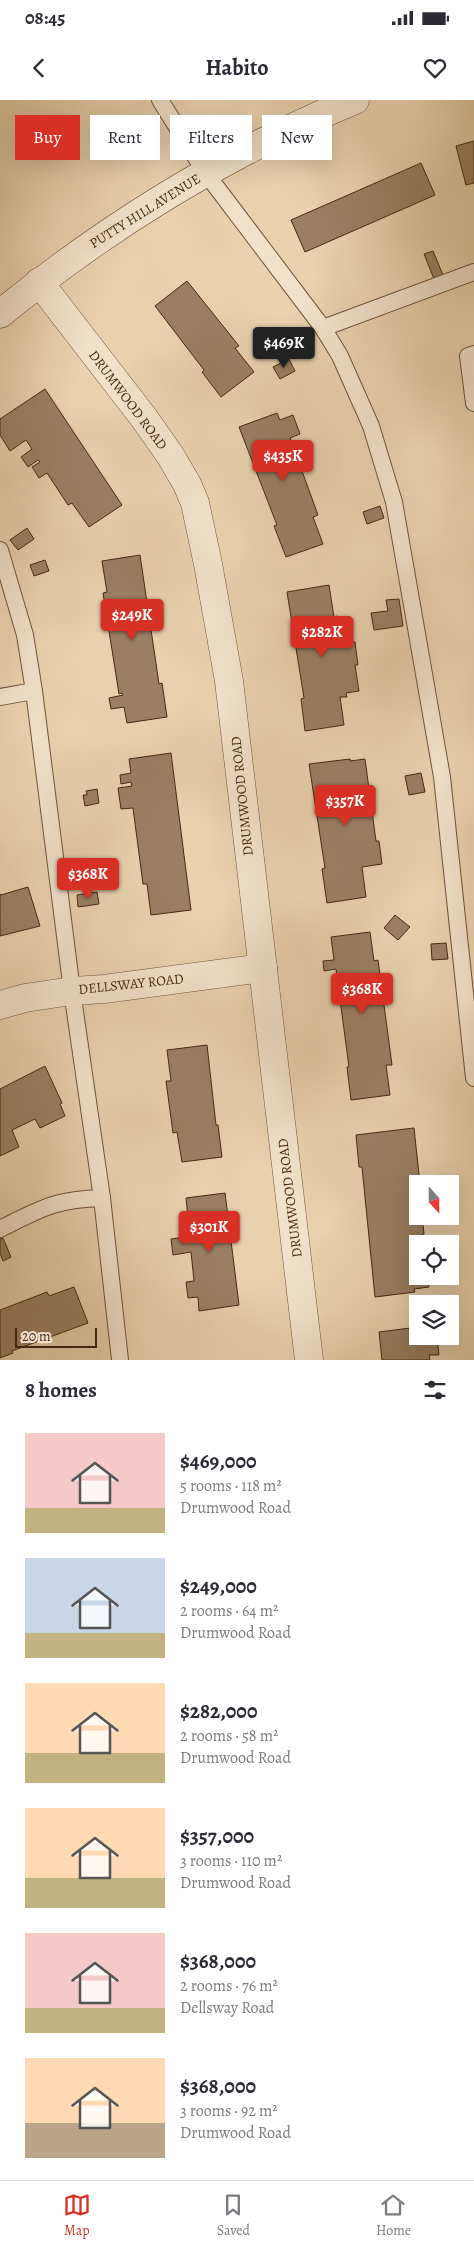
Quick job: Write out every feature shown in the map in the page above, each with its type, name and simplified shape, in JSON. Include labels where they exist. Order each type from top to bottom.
[{"type":"street","name":"PUTTY HILL AVENUE","points":[[0,314],[39,282],[116,228],[205,172],[270,137],[355,100]]},
{"type":"street","name":"DRUMWOOD ROAD","points":[[39,282],[149,426],[174,462],[195,502],[229,681],[310,1360]]},
{"type":"street","name":"DELLSWAY ROAD","points":[[0,1005],[25,998],[72,991],[104,989],[263,968]]},
{"type":"lane","points":[[160,100],[205,172],[323,328],[340,356],[371,426],[394,502],[442,777],[474,1078]]},
{"type":"lane","points":[[323,328],[474,272]]},
{"type":"lane","points":[[474,354],[468,356],[474,403]]},
{"type":"lane","points":[[0,550],[25,635],[34,691],[72,991],[102,1198],[120,1360]]},
{"type":"lane","points":[[0,697],[34,691]]},
{"type":"lane","points":[[0,1229],[55,1203],[73,1199],[102,1198]]},
{"type":"building","points":[[474,141],[474,183],[466,185],[456,146]]},
{"type":"building","points":[[421,163],[435,195],[305,252],[291,220]]},
{"type":"building","points":[[433,251],[443,275],[434,279],[424,254]]},
{"type":"building","points":[[187,281],[239,346],[235,348],[254,372],[221,397],[202,372],[204,370],[155,306]]},
{"type":"building","points":[[289,359],[295,371],[280,379],[273,367]]},
{"type":"building","points":[[45,389],[122,505],[89,527],[72,503],[68,505],[47,473],[39,478],[32,467],[40,462],[38,460],[28,467],[21,457],[32,449],[26,440],[10,451],[0,435],[0,419]]},
{"type":"building","points":[[277,413],[280,420],[293,415],[300,434],[290,438],[318,515],[313,517],[323,544],[286,557],[274,526],[277,525],[239,427]]},
{"type":"building","points":[[380,506],[384,518],[367,524],[363,512]]},
{"type":"building","points":[[27,528],[34,539],[18,550],[10,540]]},
{"type":"building","points":[[140,555],[159,684],[162,683],[167,717],[127,723],[124,707],[111,709],[109,698],[123,695],[122,693],[119,694],[103,593],[107,592],[102,561]]},
{"type":"building","points":[[45,560],[49,571],[34,576],[30,565]]},
{"type":"building","points":[[329,585],[334,617],[337,616],[341,645],[355,642],[358,665],[355,665],[359,691],[346,693],[347,697],[340,697],[344,725],[305,731],[301,699],[304,698],[287,592]]},
{"type":"building","points":[[399,599],[403,626],[374,630],[371,613],[388,611],[386,600]]},
{"type":"building","points":[[171,753],[191,910],[151,915],[147,884],[143,884],[133,808],[121,809],[118,788],[132,786],[131,782],[121,784],[120,775],[131,773],[129,759]]},
{"type":"building","points":[[350,759],[350,761],[365,759],[376,841],[379,841],[382,864],[362,867],[366,897],[327,903],[322,869],[325,868],[309,764]]},
{"type":"building","points":[[421,773],[425,792],[409,795],[405,776]]},
{"type":"building","points":[[97,789],[99,803],[85,806],[83,795],[87,795],[86,791]]},
{"type":"building","points":[[28,887],[40,926],[0,936],[0,894]]},
{"type":"building","points":[[97,892],[99,904],[78,907],[77,895]]},
{"type":"building","points":[[395,915],[410,927],[398,940],[384,928]]},
{"type":"building","points":[[370,932],[374,961],[378,960],[392,1065],[386,1065],[390,1095],[351,1100],[347,1067],[349,1067],[336,969],[324,971],[323,961],[334,960],[331,937]]},
{"type":"building","points":[[446,943],[448,959],[432,960],[431,944]]},
{"type":"building","points":[[207,1045],[216,1125],[218,1125],[222,1157],[182,1162],[177,1132],[173,1133],[166,1081],[171,1081],[167,1050]]},
{"type":"building","points":[[45,1066],[62,1103],[60,1104],[65,1116],[40,1128],[35,1119],[12,1130],[19,1147],[0,1156],[0,1089]]},
{"type":"building","points":[[414,1128],[419,1175],[409,1175],[409,1225],[423,1225],[424,1234],[409,1235],[409,1285],[429,1285],[429,1287],[414,1289],[415,1292],[375,1297],[362,1167],[359,1167],[356,1135]]},
{"type":"building","points":[[225,1193],[239,1305],[199,1311],[198,1297],[188,1298],[186,1282],[194,1281],[191,1252],[173,1255],[171,1239],[187,1237],[186,1229],[189,1228],[186,1198]]},
{"type":"building","points":[[3,1238],[11,1257],[3,1261],[0,1253],[0,1239]]},
{"type":"building","points":[[74,1287],[88,1323],[12,1351],[13,1353],[0,1358],[0,1310],[47,1292],[49,1296]]},
{"type":"building","points":[[409,1328],[409,1345],[438,1345],[439,1355],[429,1355],[430,1360],[382,1360],[379,1332]]}]
